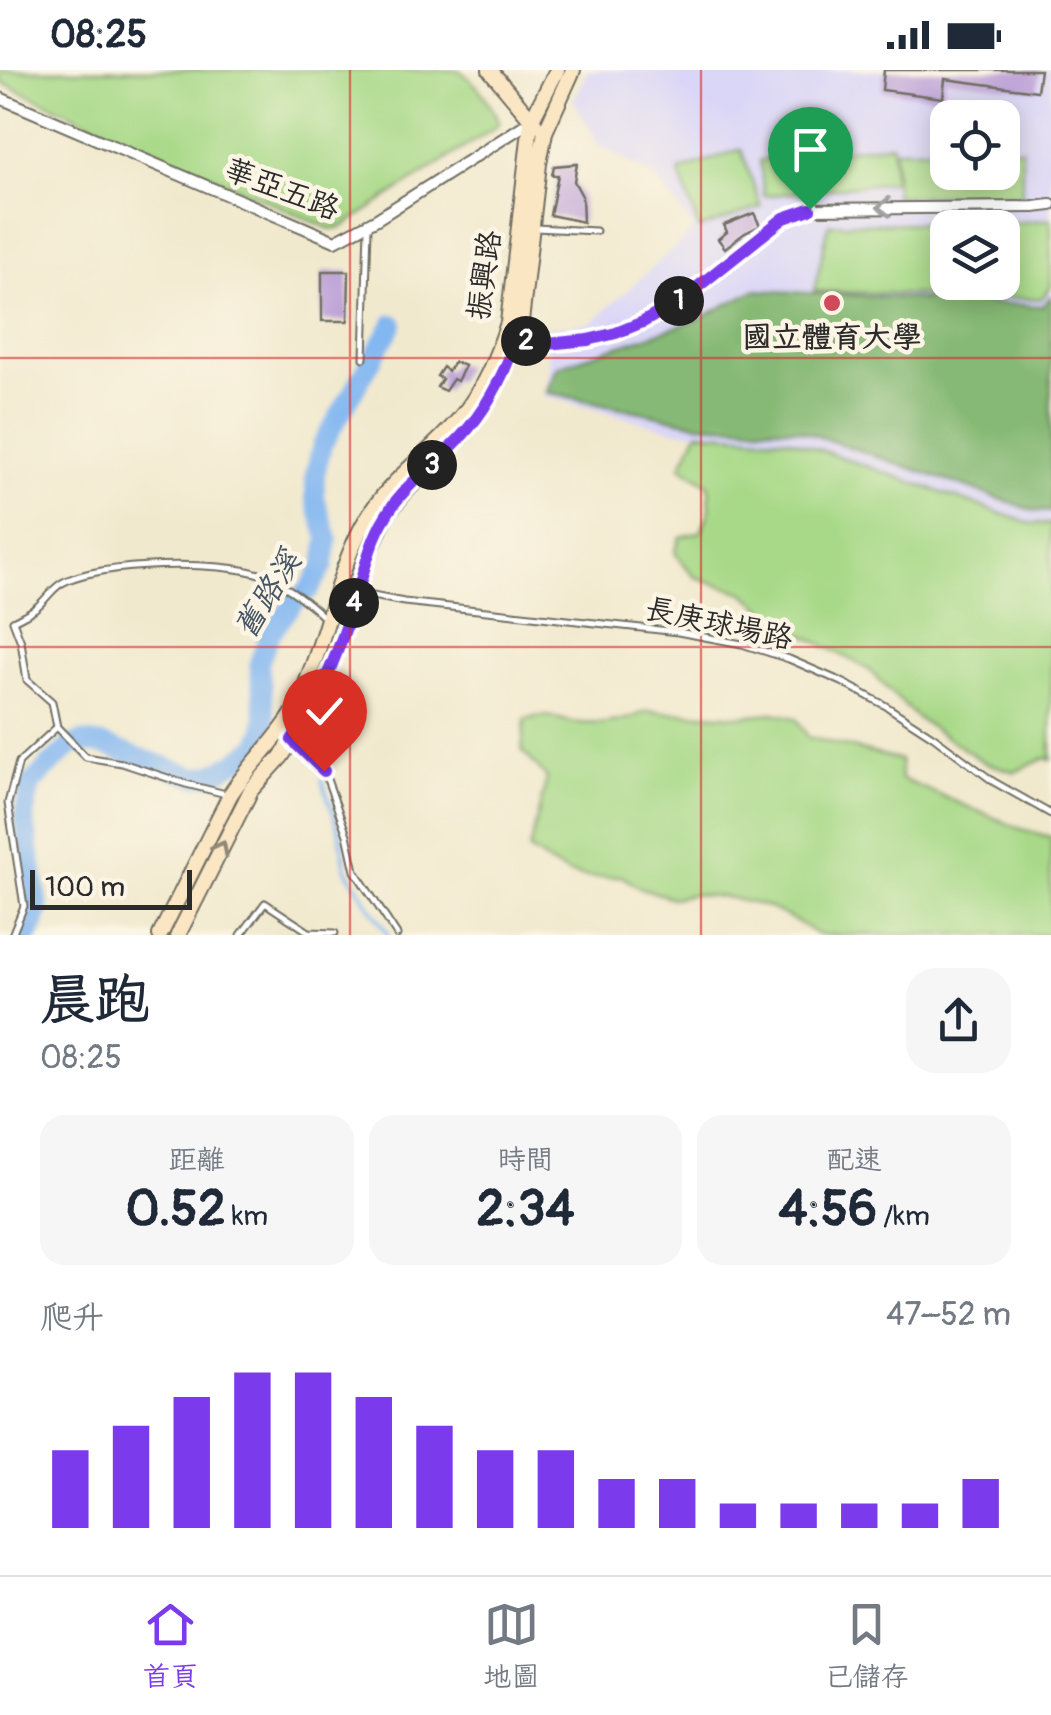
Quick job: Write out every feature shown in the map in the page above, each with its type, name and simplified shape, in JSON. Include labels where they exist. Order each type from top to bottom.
[{"type":"street","points":[[490,70],[544,132]]},
{"type":"street","name":"振興路","points":[[160,935],[241,778],[310,714],[339,647],[367,557],[387,514],[463,435],[492,393],[510,339],[508,323],[531,121],[556,70]]},
{"type":"street","name":"振興路","points":[[178,935],[248,797],[287,734],[348,555],[375,505],[460,418],[521,322],[544,132],[573,70]]},
{"type":"street","name":"華亞五路","points":[[0,98],[336,241],[531,121]]},
{"type":"street","points":[[510,339],[547,344],[588,340],[643,322],[680,301],[784,218],[810,209],[1051,205]]},
{"type":"lane","points":[[364,358],[368,224]]},
{"type":"lane","points":[[532,228],[596,232]]},
{"type":"lane","points":[[248,797],[186,784],[122,762],[86,757],[57,727],[52,702],[26,680],[21,642],[13,621],[36,608],[60,583],[113,568],[172,566],[232,568],[262,576],[310,604],[328,621]]},
{"type":"lane","name":"長庚球場路","points":[[338,589],[404,602],[678,632],[789,658],[886,706],[994,782],[1051,814]]},
{"type":"lane","points":[[12,935],[24,906],[8,803],[19,762],[57,727]]},
{"type":"lane","points":[[287,734],[324,771],[355,872],[398,935]]},
{"type":"lane","points":[[240,935],[265,903],[309,932],[335,933]]},
{"type":"shaded area","name":"國立體育大學","points":[[588,70],[1051,70],[1051,524],[1029,523],[789,439],[677,431],[544,396],[549,366],[546,328],[591,323],[695,229],[654,176],[599,145],[573,99]]},
{"type":"green space","points":[[0,70],[459,70],[482,93],[499,122],[342,227],[330,229],[0,82]]},
{"type":"green space","points":[[892,144],[893,182],[764,196],[760,160]]},
{"type":"green space","points":[[741,149],[761,207],[699,229],[679,171]]},
{"type":"green space","points":[[895,149],[930,149],[930,190],[1020,190],[1022,149],[1022,195],[895,196]]},
{"type":"green space","points":[[1051,219],[1051,287],[1041,299],[1020,298],[1020,222]]},
{"type":"green space","points":[[930,223],[930,295],[814,291],[829,224]]},
{"type":"green space","points":[[755,290],[1043,306],[1051,296],[1051,512],[1035,511],[797,429],[698,424],[546,392],[558,366],[697,320]]},
{"type":"green space","points":[[698,432],[789,439],[1028,523],[1051,524],[1051,760],[1045,758],[1015,772],[984,762],[917,718],[868,669],[785,625],[744,593],[695,577],[675,553],[680,537],[701,532],[710,509],[709,485],[681,466]]},
{"type":"green space","points":[[647,711],[739,716],[773,713],[796,718],[808,737],[900,760],[901,779],[1021,829],[1051,837],[1051,935],[818,935],[768,907],[694,894],[672,898],[638,887],[623,876],[594,878],[573,874],[529,850],[547,778],[522,750],[525,720],[545,716],[602,723]]},
{"type":"building","points":[[884,70],[1040,70],[1037,91],[945,79],[943,98],[882,90]]},
{"type":"building","points":[[577,164],[574,181],[582,196],[583,222],[550,215],[558,175],[552,175],[554,166]]},
{"type":"building","points":[[754,213],[760,226],[725,248],[718,239],[727,232],[724,225]]},
{"type":"building","points":[[322,271],[349,271],[348,321],[322,321]]},
{"type":"building","points":[[454,362],[465,366],[457,381],[453,379],[445,391],[437,387],[442,379],[437,376],[443,367],[448,371]]},
{"type":"waterway","name":"舊路溪","points":[[29,935],[39,908],[24,816],[31,784],[69,747],[81,742],[103,745],[196,777],[213,774],[258,745],[265,717],[259,663],[270,634],[309,590],[324,565],[328,538],[315,498],[315,474],[322,445],[393,324]]},
{"type":"waterway","points":[[322,780],[340,833],[346,869],[388,935]]},
{"type":"place","name":"國立體育大學","points":[[832,303]]},
{"type":"route","points":[[324,771],[292,740],[310,714],[339,647],[376,534],[395,502],[463,435],[484,406],[516,340],[547,344],[588,340],[643,322],[680,301],[784,218],[810,209]]}]
